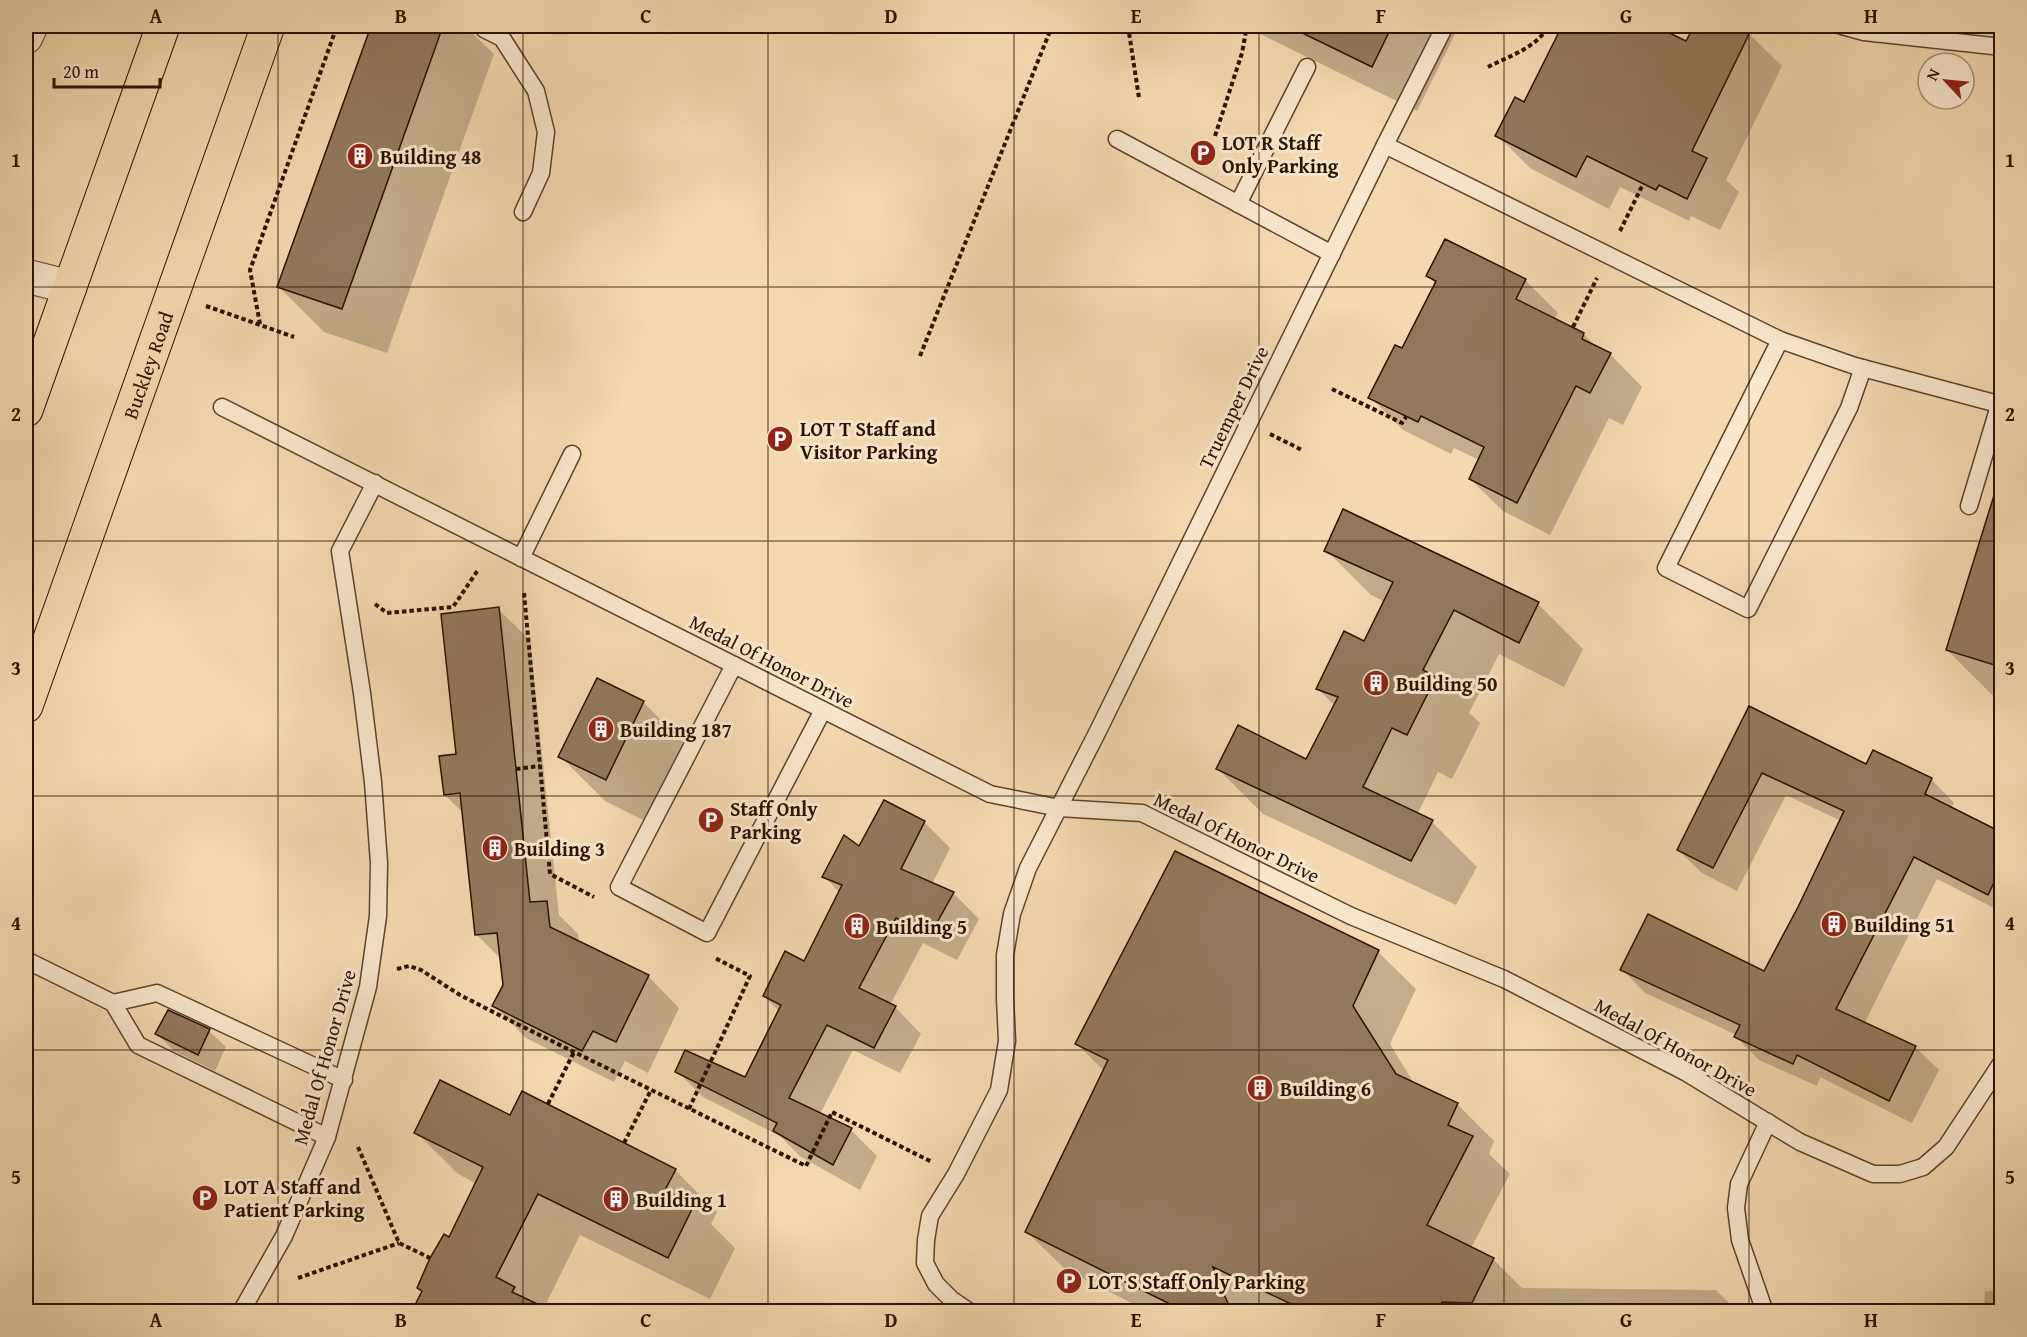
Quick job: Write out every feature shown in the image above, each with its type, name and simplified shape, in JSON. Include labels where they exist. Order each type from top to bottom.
[{"type":"highway","points":[[26,410],[32,367],[70,287],[164,26]]},
{"type":"highway","name":"Buckley Road","points":[[26,706],[268,26]]},
{"type":"street","points":[[26,37],[31,26]]},
{"type":"street","points":[[26,276],[70,287]]},
{"type":"lane","name":"Truemper Drive","points":[[970,1311],[952,1300],[936,1284],[925,1263],[926,1240],[930,1216],[966,1157],[999,1090],[1007,1041],[1005,956],[1012,914],[1028,868],[1445,26]]},
{"type":"lane","points":[[1842,26],[1864,32],[2001,47]]},
{"type":"lane","points":[[484,29],[502,38],[536,91],[546,132],[542,173],[523,212]]},
{"type":"lane","points":[[1238,204],[1307,67]]},
{"type":"lane","points":[[1117,140],[1332,254]]},
{"type":"lane","points":[[1385,145],[1780,340],[1863,368],[2001,401],[1969,506]]},
{"type":"lane","points":[[1780,340],[1666,568],[1748,609],[1849,408],[1863,368]]},
{"type":"lane","name":"Medal Of Honor Drive","points":[[222,406],[990,794],[1059,808],[1142,813],[1351,916],[1504,979],[1685,1072],[1800,1142],[1873,1174],[1900,1174],[1923,1167],[1946,1147],[2001,1062]]},
{"type":"lane","points":[[521,558],[572,454]]},
{"type":"lane","name":"Medal Of Honor Drive","points":[[241,1311],[284,1236],[327,1137],[368,987],[378,916],[379,863],[373,782],[340,551],[375,483]]},
{"type":"lane","points":[[734,666],[619,887],[707,933],[823,710]]},
{"type":"lane","points":[[26,960],[113,1003],[138,1045],[327,1137]]},
{"type":"lane","points":[[113,1003],[157,993],[344,1080]]},
{"type":"lane","points":[[1765,1311],[1740,1240],[1736,1208],[1739,1184],[1768,1122]]},
{"type":"path","points":[[260,324],[250,270],[337,26]]},
{"type":"path","points":[[920,356],[1052,26]]},
{"type":"path","points":[[1128,26],[1139,98]]},
{"type":"path","points":[[1215,136],[1242,53],[1247,26]]},
{"type":"path","points":[[1488,67],[1535,43],[1548,26]]},
{"type":"path","points":[[1618,236],[1643,184]]},
{"type":"path","points":[[1573,327],[1599,272]]},
{"type":"path","points":[[206,306],[294,337]]},
{"type":"path","points":[[1332,389],[1402,423],[1406,417]]},
{"type":"path","points":[[1265,432],[1302,450]]},
{"type":"path","points":[[372,602],[387,614],[453,607],[478,570]]},
{"type":"path","points":[[524,593],[550,874],[603,901]]},
{"type":"path","points":[[516,769],[540,766]]},
{"type":"path","points":[[689,1109],[750,976],[708,955]]},
{"type":"path","points":[[393,974],[399,967],[409,966],[421,970],[460,995],[806,1166],[832,1112],[940,1166]]},
{"type":"path","points":[[548,1104],[574,1052]]},
{"type":"path","points":[[624,1143],[651,1090]]},
{"type":"path","points":[[358,1147],[399,1243],[430,1258]]},
{"type":"path","points":[[298,1278],[399,1243]]},
{"type":"building","name":"Building 48","points":[[371,26],[443,26],[342,309],[277,287]]},
{"type":"building","points":[[1288,26],[1392,26],[1372,67]]},
{"type":"building","points":[[1562,26],[1655,26],[1686,41],[1694,26],[1753,26],[1692,151],[1707,158],[1687,199],[1659,185],[1656,190],[1587,156],[1576,177],[1495,136],[1515,97],[1524,102]]},
{"type":"building","points":[[1445,239],[1526,279],[1516,299],[1584,333],[1582,339],[1611,353],[1590,393],[1576,386],[1517,503],[1469,479],[1484,447],[1421,416],[1418,422],[1368,398],[1395,345],[1402,348],[1436,281],[1426,276]]},
{"type":"building","points":[[1995,492],[2001,493],[2001,667],[1946,650]]},
{"type":"building","name":"Building 50","points":[[1343,509],[1539,602],[1519,643],[1454,610],[1423,670],[1436,677],[1407,735],[1392,728],[1363,787],[1433,820],[1411,861],[1216,769],[1238,725],[1306,759],[1338,697],[1316,689],[1344,631],[1364,641],[1393,582],[1324,551]]},
{"type":"building","name":"Building 3","points":[[499,607],[530,902],[547,901],[550,927],[649,975],[616,1042],[593,1031],[582,1051],[492,1006],[503,985],[497,933],[475,935],[460,793],[444,795],[439,756],[456,754],[441,614]]},
{"type":"building","name":"Building 187","points":[[597,678],[644,701],[606,780],[558,757]]},
{"type":"building","name":"Building 51","points":[[1749,706],[1866,764],[1873,750],[1932,778],[1925,794],[2001,832],[2001,868],[1988,895],[1914,857],[1836,1009],[1916,1046],[1889,1101],[1797,1055],[1793,1064],[1734,1037],[1740,1025],[1620,970],[1648,914],[1764,971],[1798,907],[1844,811],[1762,773],[1713,868],[1677,850]]},
{"type":"building","name":"Building 5","points":[[884,800],[925,821],[901,869],[954,892],[930,935],[896,918],[859,988],[896,1006],[874,1048],[827,1025],[789,1098],[852,1128],[833,1165],[773,1131],[777,1123],[675,1072],[685,1050],[745,1077],[781,1005],[763,996],[785,951],[804,961],[842,885],[822,877],[844,835],[859,846]]},
{"type":"building","name":"Building 6","points":[[1175,851],[1379,950],[1353,1006],[1396,1074],[1458,1103],[1448,1125],[1473,1136],[1427,1225],[1494,1258],[1472,1303],[1442,1302],[1438,1311],[1306,1311],[1213,1267],[1231,1311],[1184,1311],[1025,1232],[1108,1060],[1075,1044]]},
{"type":"building","points":[[168,1010],[210,1029],[198,1055],[155,1034]]},
{"type":"building","name":"Building 1","points":[[440,1080],[510,1115],[522,1091],[676,1169],[665,1190],[694,1205],[668,1258],[538,1194],[496,1277],[515,1287],[512,1292],[552,1311],[412,1311],[422,1291],[417,1288],[430,1258],[444,1234],[449,1237],[483,1167],[414,1133]]},
{"type":"place","name":"LOT R Staff Only Parking","points":[[1203,153]]},
{"type":"place","name":"Building 48","points":[[360,156]]},
{"type":"place","name":"LOT T Staff and Visitor Parking","points":[[780,439]]},
{"type":"place","name":"Building 50","points":[[1376,683]]},
{"type":"place","name":"Building 187","points":[[601,729]]},
{"type":"place","name":"Staff Only Parking","points":[[711,820]]},
{"type":"place","name":"Building 3","points":[[495,848]]},
{"type":"place","name":"Building 51","points":[[1834,924]]},
{"type":"place","name":"Building 5","points":[[857,926]]},
{"type":"place","name":"Building 6","points":[[1260,1088]]},
{"type":"place","name":"LOT A Staff and Patient Parking","points":[[205,1198]]},
{"type":"place","name":"Building 1","points":[[616,1199]]},
{"type":"place","name":"LOT S Staff Only Parking","points":[[1069,1281]]}]
